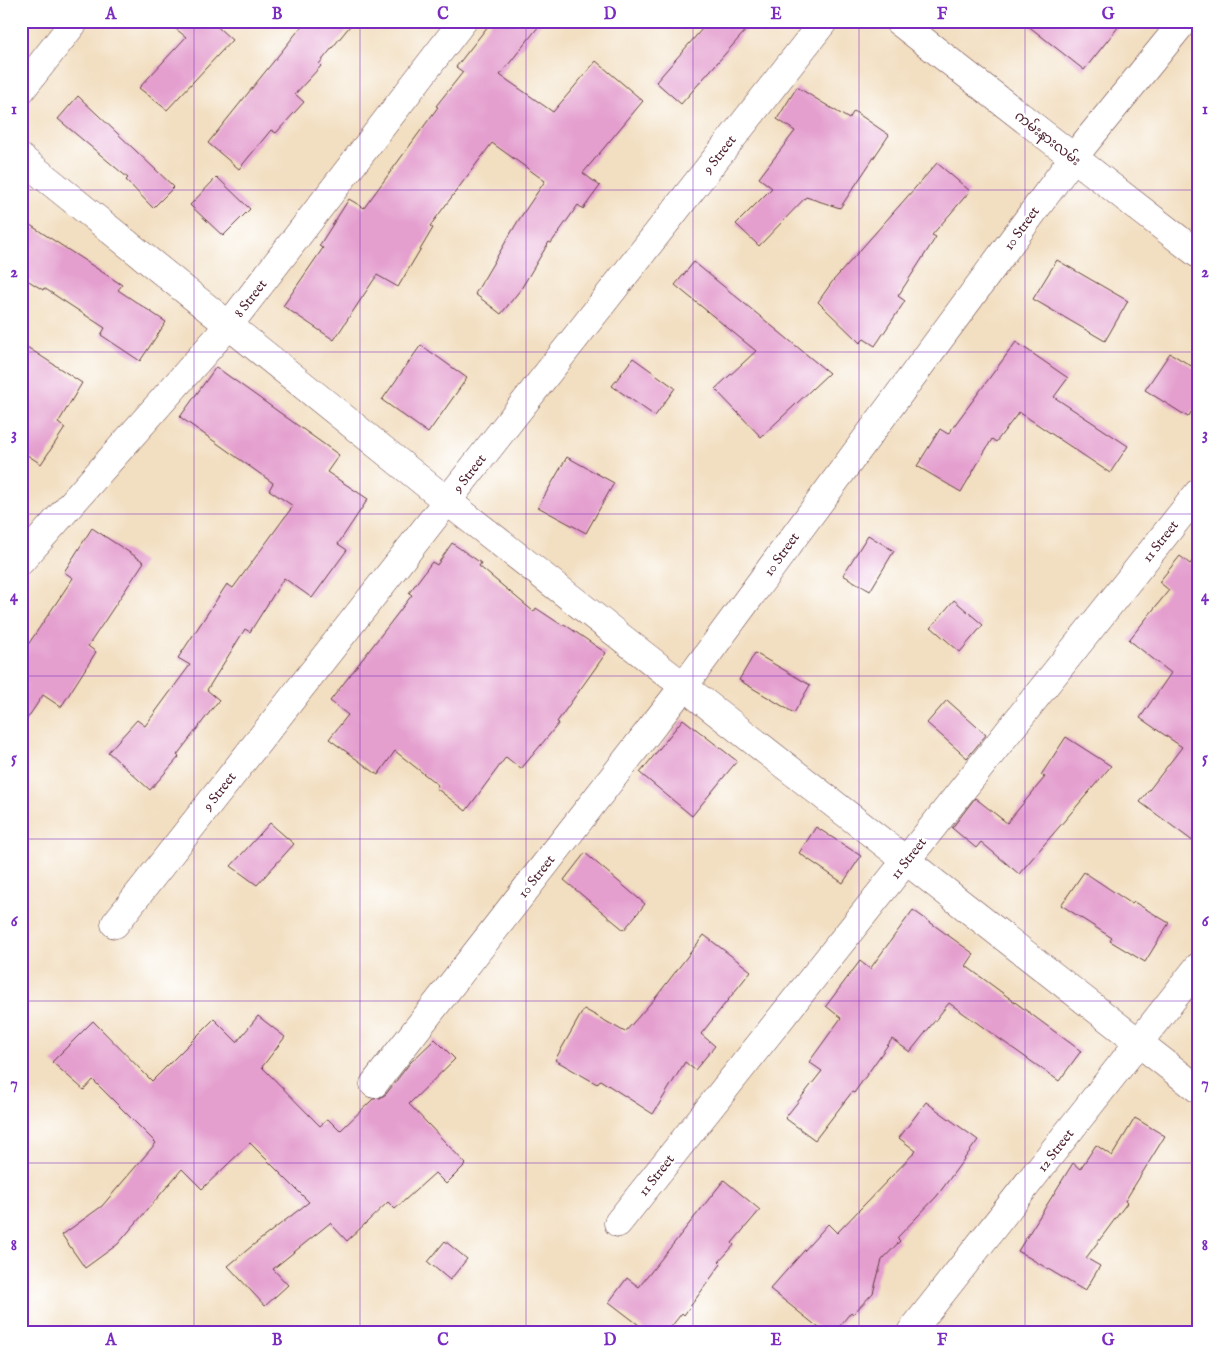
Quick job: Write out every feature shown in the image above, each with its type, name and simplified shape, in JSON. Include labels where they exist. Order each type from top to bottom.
[{"type":"street","points":[[21,90],[75,21]]},
{"type":"street","name":"8 Street","points":[[21,560],[229,326],[463,21]]},
{"type":"street","name":"9 Street","points":[[115,924],[824,21]]},
{"type":"street","name":"ကမ်းနားလမ်း","points":[[898,21],[1198,254]]},
{"type":"street","name":"10 Street","points":[[374,1084],[684,686],[1073,158],[1184,21]]},
{"type":"street","points":[[21,158],[447,501],[1198,1089]]},
{"type":"street","name":"11 Street","points":[[618,1223],[1198,493]]},
{"type":"street","name":"12 Street","points":[[911,1332],[1198,967]]},
{"type":"building","points":[[166,21],[211,21],[232,40],[167,110],[139,88],[186,37]]},
{"type":"building","points":[[306,21],[354,21],[319,64],[321,66],[295,94],[304,102],[276,133],[271,130],[239,169],[208,143]]},
{"type":"building","points":[[492,21],[543,21],[500,75],[553,112],[596,61],[643,101],[583,173],[600,186],[583,209],[578,205],[551,243],[549,242],[521,289],[501,314],[475,294],[518,221],[545,181],[492,143],[430,226],[433,228],[398,287],[377,275],[334,340],[283,306],[323,248],[319,246],[349,199],[364,208],[438,107],[436,106],[463,72],[456,67]]},
{"type":"building","points":[[709,21],[754,21],[681,104],[656,82]]},
{"type":"building","points":[[1022,21],[1123,21],[1084,70]]},
{"type":"building","points":[[797,87],[849,119],[854,111],[889,135],[840,208],[806,197],[759,246],[736,224],[772,188],[759,178],[795,131],[777,119]]},
{"type":"building","points":[[78,96],[174,187],[153,208],[126,180],[128,178],[58,119]]},
{"type":"building","points":[[937,163],[970,191],[932,235],[936,237],[898,296],[905,301],[875,346],[864,339],[860,343],[818,302],[832,282]]},
{"type":"building","points":[[217,177],[250,209],[223,236],[190,205]]},
{"type":"building","points":[[21,219],[122,285],[118,290],[166,322],[140,361],[101,335],[105,328],[44,288],[43,290],[21,276]]},
{"type":"building","points":[[1057,260],[1128,301],[1105,341],[1033,299]]},
{"type":"building","points":[[694,262],[829,373],[761,437],[715,389],[756,351],[675,285]]},
{"type":"building","points":[[1016,342],[1068,378],[1054,397],[1128,446],[1110,473],[1019,412],[996,442],[992,439],[961,492],[917,466],[940,429],[948,434]]},
{"type":"building","points":[[21,343],[82,383],[58,423],[65,428],[41,464],[21,451]]},
{"type":"building","points":[[421,345],[467,378],[428,433],[382,400]]},
{"type":"building","points":[[1170,353],[1198,370],[1198,402],[1188,417],[1145,390]]},
{"type":"building","points":[[633,358],[675,388],[655,416],[612,386]]},
{"type":"building","points":[[216,367],[339,455],[327,472],[368,499],[338,544],[347,550],[312,598],[284,578],[250,632],[245,629],[207,690],[219,700],[177,755],[179,757],[150,790],[108,752],[137,720],[145,726],[190,665],[178,658],[227,584],[233,588],[293,506],[269,490],[273,483],[180,417]]},
{"type":"building","points":[[567,457],[614,483],[586,533],[538,507]]},
{"type":"building","points":[[92,528],[144,562],[88,646],[96,652],[61,707],[43,695],[21,728],[21,655],[73,578],[64,572]]},
{"type":"building","points":[[868,535],[894,551],[870,591],[843,575]]},
{"type":"building","points":[[452,543],[481,563],[479,566],[534,612],[536,608],[563,626],[564,624],[606,653],[557,722],[559,723],[521,769],[506,757],[466,811],[436,788],[438,785],[395,751],[378,775],[329,739],[348,715],[330,701],[412,595],[409,593],[432,562],[437,565]]},
{"type":"building","points":[[1198,554],[1198,845],[1140,802],[1182,747],[1140,718],[1171,673],[1129,640],[1169,590],[1159,582],[1180,556],[1190,564]]},
{"type":"building","points":[[954,600],[983,625],[960,652],[931,627]]},
{"type":"building","points":[[755,653],[810,685],[794,713],[739,680]]},
{"type":"building","points":[[947,700],[986,735],[967,758],[927,723]]},
{"type":"building","points":[[683,719],[737,761],[692,816],[640,773]]},
{"type":"building","points":[[1066,737],[1111,766],[1019,874],[981,842],[976,848],[952,828],[975,798],[1007,823],[1045,777],[1041,775]]},
{"type":"building","points":[[270,823],[294,844],[257,885],[231,866]]},
{"type":"building","points":[[816,827],[861,856],[843,883],[799,853]]},
{"type":"building","points":[[585,853],[645,904],[624,930],[564,880]]},
{"type":"building","points":[[1084,872],[1132,904],[1134,902],[1169,923],[1145,962],[1110,941],[1112,938],[1061,905]]},
{"type":"building","points":[[913,910],[974,954],[966,966],[1081,1051],[1059,1081],[949,1003],[910,1052],[892,1039],[854,1093],[852,1092],[815,1140],[785,1118],[822,1071],[809,1062],[841,1018],[826,1006],[860,961],[870,969]]},
{"type":"building","points":[[704,935],[751,971],[701,1034],[715,1046],[695,1070],[685,1062],[653,1114],[600,1080],[597,1084],[555,1060],[584,1009],[625,1032],[656,997]]},
{"type":"building","points":[[258,1016],[285,1037],[262,1067],[320,1126],[328,1119],[340,1131],[373,1099],[380,1098],[386,1094],[410,1063],[435,1039],[455,1059],[409,1104],[466,1164],[446,1184],[435,1173],[395,1209],[388,1202],[347,1241],[330,1223],[273,1269],[288,1285],[265,1306],[228,1266],[309,1202],[250,1143],[202,1189],[182,1169],[118,1244],[85,1268],[62,1235],[102,1206],[156,1143],[93,1080],[84,1090],[52,1062],[93,1021],[152,1081],[214,1019],[237,1042]]},
{"type":"building","points":[[926,1102],[978,1140],[937,1196],[897,1238],[900,1241],[882,1260],[873,1293],[853,1314],[851,1312],[835,1332],[824,1332],[770,1289],[828,1224],[837,1233],[916,1151],[899,1138]]},
{"type":"building","points":[[1135,1118],[1165,1136],[1125,1201],[1127,1203],[1086,1258],[1100,1266],[1085,1291],[1018,1251],[1073,1163],[1080,1169],[1096,1145],[1112,1156]]},
{"type":"building","points":[[724,1180],[760,1210],[732,1243],[734,1245],[719,1262],[721,1264],[684,1315],[682,1313],[667,1332],[648,1332],[609,1302],[627,1278],[639,1287]]},
{"type":"building","points":[[445,1241],[467,1259],[450,1280],[428,1262]]}]
